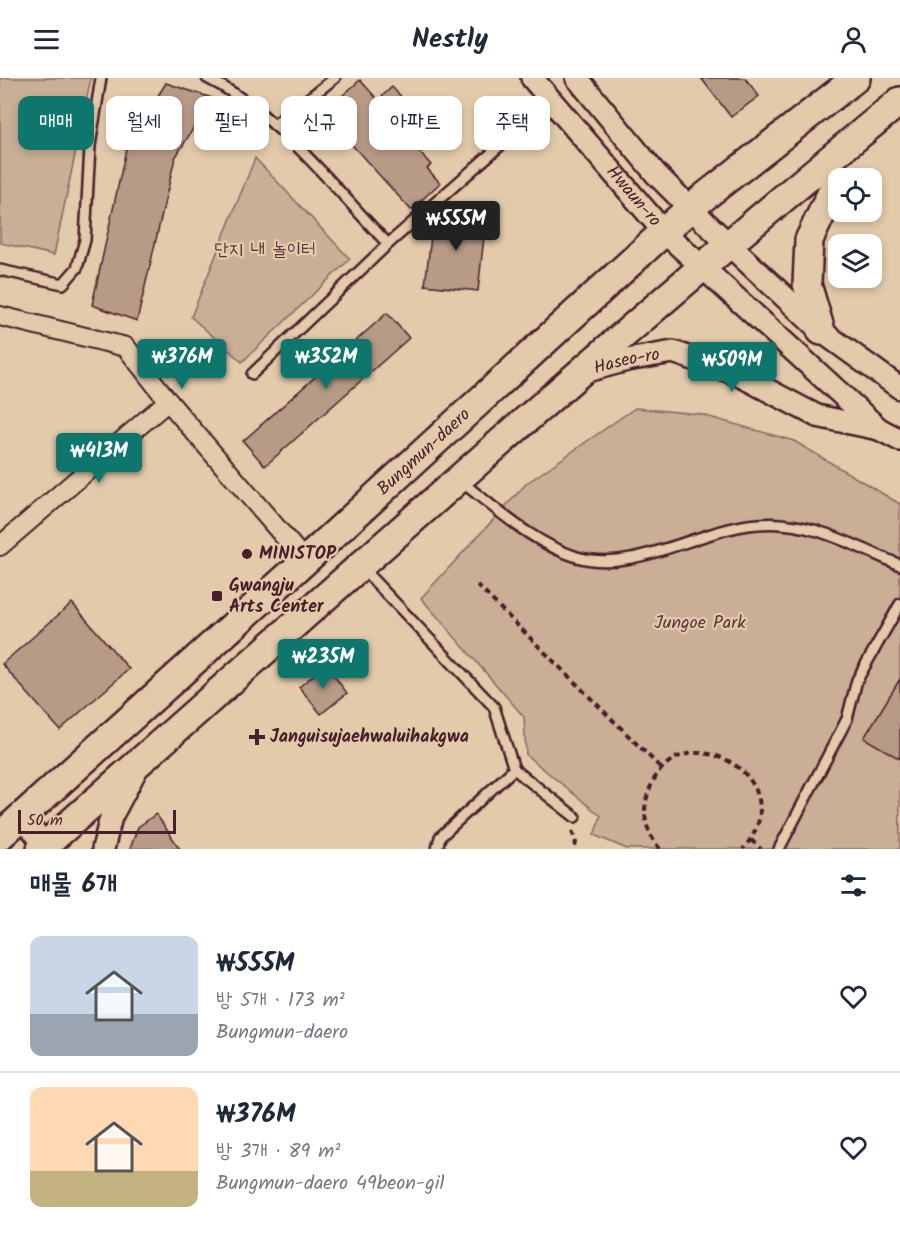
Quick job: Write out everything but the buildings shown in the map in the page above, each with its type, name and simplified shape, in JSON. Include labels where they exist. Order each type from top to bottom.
[{"type":"main road","name":"Bungmun-daero","points":[[0,836],[305,561],[690,208],[856,78]]},
{"type":"main road","points":[[45,848],[141,760],[577,374],[702,265],[900,100]]},
{"type":"main road","points":[[844,168],[860,133]]},
{"type":"main road","points":[[821,331],[807,284],[809,240],[828,201]]},
{"type":"street","name":"Hwaun-ro","points":[[532,78],[664,232]]},
{"type":"street","name":"Hwaun-ro","points":[[577,78],[656,174],[690,208]]},
{"type":"street","points":[[690,208],[821,331],[900,388]]},
{"type":"street","name":"Haseo-ro","points":[[664,232],[879,429],[900,440]]},
{"type":"street","points":[[0,316],[126,347],[168,401],[305,561]]},
{"type":"street","name":"Haseo-ro","points":[[577,374],[627,360],[674,352],[737,374],[817,416],[879,429]]},
{"type":"street","points":[[4,543],[168,401]]},
{"type":"street","points":[[103,849],[111,817],[141,760]]},
{"type":"street","points":[[21,816],[45,848]]},
{"type":"lane","points":[[0,270],[63,284],[77,268],[85,240],[90,146],[101,78]]},
{"type":"lane","points":[[207,78],[228,88],[274,125],[388,244]]},
{"type":"lane","points":[[274,125],[335,78]]},
{"type":"lane","points":[[252,374],[388,244],[551,101]]},
{"type":"lane","points":[[459,480],[540,542],[578,557],[619,560],[756,524],[789,523],[827,534],[900,566]]},
{"type":"lane","points":[[359,566],[494,707],[514,769],[575,817]]},
{"type":"lane","points":[[779,849],[847,719],[857,680],[900,604]]},
{"type":"lane","points":[[437,849],[440,837],[514,769]]},
{"type":"path","points":[[477,585],[662,769]]},
{"type":"path","points":[[660,849],[652,840],[645,822],[645,802],[651,783],[662,769],[677,758],[695,753],[713,753],[730,760],[745,772],[757,796],[758,824],[751,840],[743,849]]},
{"type":"path","points":[[751,840],[760,848]]},
{"type":"green space","points":[[0,78],[91,78],[87,96],[18,96],[18,150],[76,150],[54,255],[0,243]]},
{"type":"green space","name":"단지 내 놀이터","points":[[255,158],[350,259],[242,362],[191,317]]},
{"type":"green space","name":"Jungoe Park","points":[[635,408],[699,414],[794,441],[900,504],[900,849],[627,849],[594,835],[601,816],[526,755],[524,717],[421,598],[527,483]]},
{"type":"place","name":"MINISTOP","points":[[247,554]]},
{"type":"place","name":"Gwangju Arts Center","points":[[217,596]]},
{"type":"place","name":"Janguisujaehwaluihakgwa","points":[[257,737]]}]
